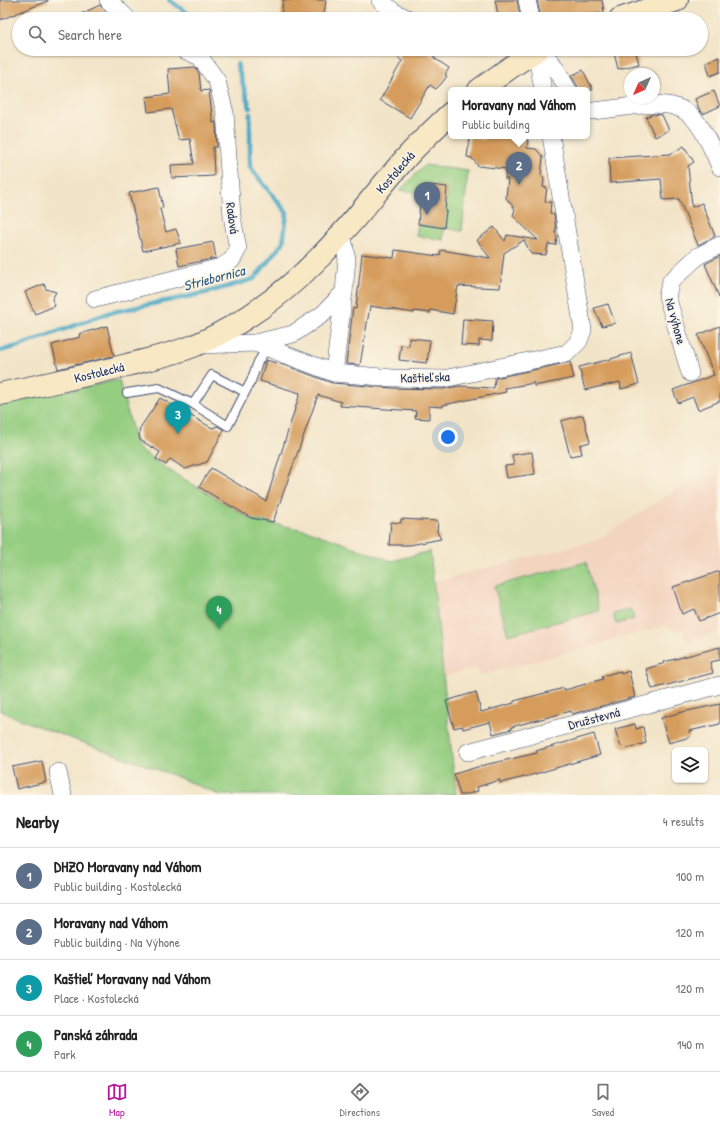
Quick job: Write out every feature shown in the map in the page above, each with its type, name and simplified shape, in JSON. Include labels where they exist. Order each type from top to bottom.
[{"type":"main road","points":[[641,12],[677,0]]},
{"type":"main road","points":[[483,87],[526,56]]},
{"type":"main road","name":"Kostolecká","points":[[0,394],[157,358],[196,345],[230,328],[263,307],[304,273],[342,234],[404,160],[428,134],[448,116]]},
{"type":"street","points":[[108,0],[121,12]]},
{"type":"street","points":[[380,0],[394,12]]},
{"type":"street","points":[[527,0],[530,12]]},
{"type":"street","name":"Radová","points":[[95,299],[221,267],[232,260],[238,249],[232,216],[224,113],[217,80],[198,56]]},
{"type":"street","points":[[537,56],[542,87]]},
{"type":"street","points":[[546,56],[566,87]]},
{"type":"street","points":[[590,111],[652,104],[676,107],[687,112],[696,121],[720,167]]},
{"type":"street","name":"Kaštieľska","points":[[334,373],[393,378],[443,379],[567,353],[579,341],[583,330],[551,139]]},
{"type":"street","points":[[334,373],[347,259],[342,234]]},
{"type":"street","name":"Na výhone","points":[[690,373],[667,296],[671,281],[698,256],[720,245]]},
{"type":"street","name":"Kostolecká","points":[[196,345],[261,345],[293,334],[323,314],[344,292]]},
{"type":"street","name":"Kostolecká","points":[[261,345],[334,373]]},
{"type":"street","name":"Družstevná","points":[[468,752],[720,684]]},
{"type":"street","points":[[58,772],[63,795]]},
{"type":"lane","points":[[127,393],[159,388],[193,404],[228,426],[258,362],[261,345]]},
{"type":"lane","points":[[193,404],[212,375],[245,392]]},
{"type":"shaded area","points":[[720,472],[720,630],[687,643],[683,631],[664,626],[480,676],[478,668],[443,676],[433,582],[597,540],[678,489]]},
{"type":"green space","points":[[425,165],[468,171],[462,231],[444,228],[446,211],[442,210],[446,199],[447,187],[430,185],[421,193],[400,190]]},
{"type":"green space","points":[[418,224],[444,228],[443,240],[416,236]]},
{"type":"green space","points":[[119,380],[137,447],[167,469],[251,519],[309,531],[392,561],[430,551],[456,795],[220,795],[175,776],[0,711],[0,404]]},
{"type":"green space","points":[[586,562],[599,611],[508,635],[494,586]]},
{"type":"green space","points":[[631,609],[634,619],[616,624],[613,614]]},
{"type":"building","points":[[0,0],[48,0],[20,12],[12,12],[12,15],[0,20]]},
{"type":"building","points":[[283,0],[326,0],[324,12],[282,12]]},
{"type":"building","points":[[495,0],[517,0],[520,12],[498,12]]},
{"type":"building","points":[[537,0],[602,0],[604,12],[540,12]]},
{"type":"building","points":[[100,5],[106,12],[85,12]]},
{"type":"building","points":[[399,56],[433,56],[435,57],[434,58],[449,68],[445,75],[447,76],[436,89],[430,85],[410,118],[380,100],[402,61],[398,58]]},
{"type":"building","points":[[615,56],[637,56],[639,64],[618,69]]},
{"type":"building","points":[[720,57],[720,72],[710,76],[706,62]]},
{"type":"building","points":[[195,67],[199,73],[201,91],[209,90],[213,123],[216,122],[217,147],[213,147],[214,176],[172,178],[171,165],[194,164],[190,139],[179,140],[171,109],[148,112],[146,97],[170,94],[168,69]]},
{"type":"building","points":[[583,70],[593,90],[590,90],[590,87],[577,87],[571,76]]},
{"type":"building","points":[[714,91],[720,106],[703,114],[700,111],[695,99]]},
{"type":"building","points":[[653,114],[662,115],[669,130],[655,137],[646,117]]},
{"type":"building","points":[[470,139],[528,140],[527,148],[536,149],[543,157],[541,175],[544,179],[543,187],[547,188],[545,202],[551,202],[550,213],[554,214],[556,229],[555,233],[557,236],[556,245],[548,244],[546,255],[531,254],[524,240],[504,253],[500,288],[458,286],[453,314],[430,310],[430,313],[414,311],[414,313],[370,306],[360,365],[346,364],[353,308],[356,309],[362,254],[394,258],[395,250],[438,256],[440,255],[441,250],[490,258],[477,240],[494,227],[505,241],[507,235],[538,240],[513,216],[515,209],[506,198],[508,179],[505,179],[506,169],[478,166],[472,158],[467,157]]},
{"type":"building","points":[[684,146],[694,162],[688,166],[692,207],[702,203],[715,236],[698,245],[679,199],[663,200],[661,179],[610,183],[609,158],[670,154]]},
{"type":"building","points":[[430,185],[447,187],[444,228],[418,224],[421,193]]},
{"type":"building","points":[[159,187],[163,208],[160,209],[166,232],[176,229],[181,243],[143,251],[129,193]]},
{"type":"building","points":[[213,242],[216,258],[179,266],[176,249]]},
{"type":"building","points":[[720,256],[720,299],[705,264]]},
{"type":"building","points":[[44,284],[46,289],[56,292],[52,299],[55,306],[35,314],[25,292]]},
{"type":"building","points":[[608,304],[615,323],[602,326],[594,308]]},
{"type":"building","points":[[463,319],[493,321],[492,341],[479,340],[479,346],[461,345]]},
{"type":"building","points":[[107,326],[114,356],[58,369],[52,345],[80,337],[79,334]]},
{"type":"building","points":[[720,326],[720,401],[698,410],[693,397],[678,403],[673,390],[714,375],[698,335]]},
{"type":"building","points":[[409,338],[430,340],[427,363],[399,360],[401,345],[409,346]]},
{"type":"building","points":[[631,353],[639,384],[621,389],[620,382],[585,390],[579,367]]},
{"type":"building","points":[[266,360],[287,366],[332,383],[392,388],[443,389],[459,386],[494,388],[495,378],[570,362],[574,378],[534,386],[534,383],[505,388],[506,392],[443,405],[443,407],[429,406],[429,419],[415,418],[416,411],[340,406],[341,402],[318,395],[273,522],[251,518],[199,487],[211,468],[266,501],[300,393],[260,381]]},
{"type":"building","points":[[160,398],[212,428],[218,426],[224,430],[207,462],[185,469],[170,459],[166,465],[156,459],[160,452],[140,440],[140,428]]},
{"type":"building","points":[[583,415],[590,442],[580,445],[582,454],[570,456],[561,421]]},
{"type":"building","points":[[532,452],[535,474],[507,478],[505,466],[514,465],[512,455]]},
{"type":"building","points":[[401,519],[438,521],[437,532],[441,539],[410,545],[389,545],[391,522],[401,523]]},
{"type":"building","points":[[720,571],[720,613],[699,621],[694,609],[682,614],[673,587]]},
{"type":"building","points":[[720,647],[720,660],[710,662],[713,673],[652,689],[646,669],[665,663],[664,662]]},
{"type":"building","points":[[620,671],[621,674],[629,671],[635,697],[572,714],[571,711],[511,727],[512,729],[493,734],[490,722],[463,729],[462,726],[454,728],[446,701],[476,692],[481,712],[514,703],[514,701],[564,688],[565,690],[603,679],[602,676]]},
{"type":"building","points":[[720,704],[720,724],[689,731],[690,737],[669,743],[661,718]]},
{"type":"building","points":[[635,724],[636,729],[643,727],[646,743],[624,749],[620,745],[615,729]]},
{"type":"building","points":[[594,734],[600,755],[525,777],[500,783],[500,780],[477,787],[478,791],[460,795],[454,774],[484,765],[537,753],[536,751]]},
{"type":"building","points":[[42,761],[46,782],[17,789],[12,767]]},
{"type":"waterway","name":"Striebornica","points":[[169,0],[186,12]]},
{"type":"waterway","name":"Striebornica","points":[[237,64],[250,108]]},
{"type":"waterway","name":"Striebornica","points":[[0,351],[22,345],[108,313],[205,293],[254,279],[283,243],[287,213],[250,167],[250,114]]},
{"type":"place","name":"Moravany nad Váhom","points":[[519,185]]},
{"type":"place","name":"DHZO Moravany nad Váhom","points":[[427,215]]},
{"type":"place","name":"Kaštieľ Moravany nad Váhom","points":[[178,434]]},
{"type":"place","name":"Panská záhrada","points":[[219,629]]}]
